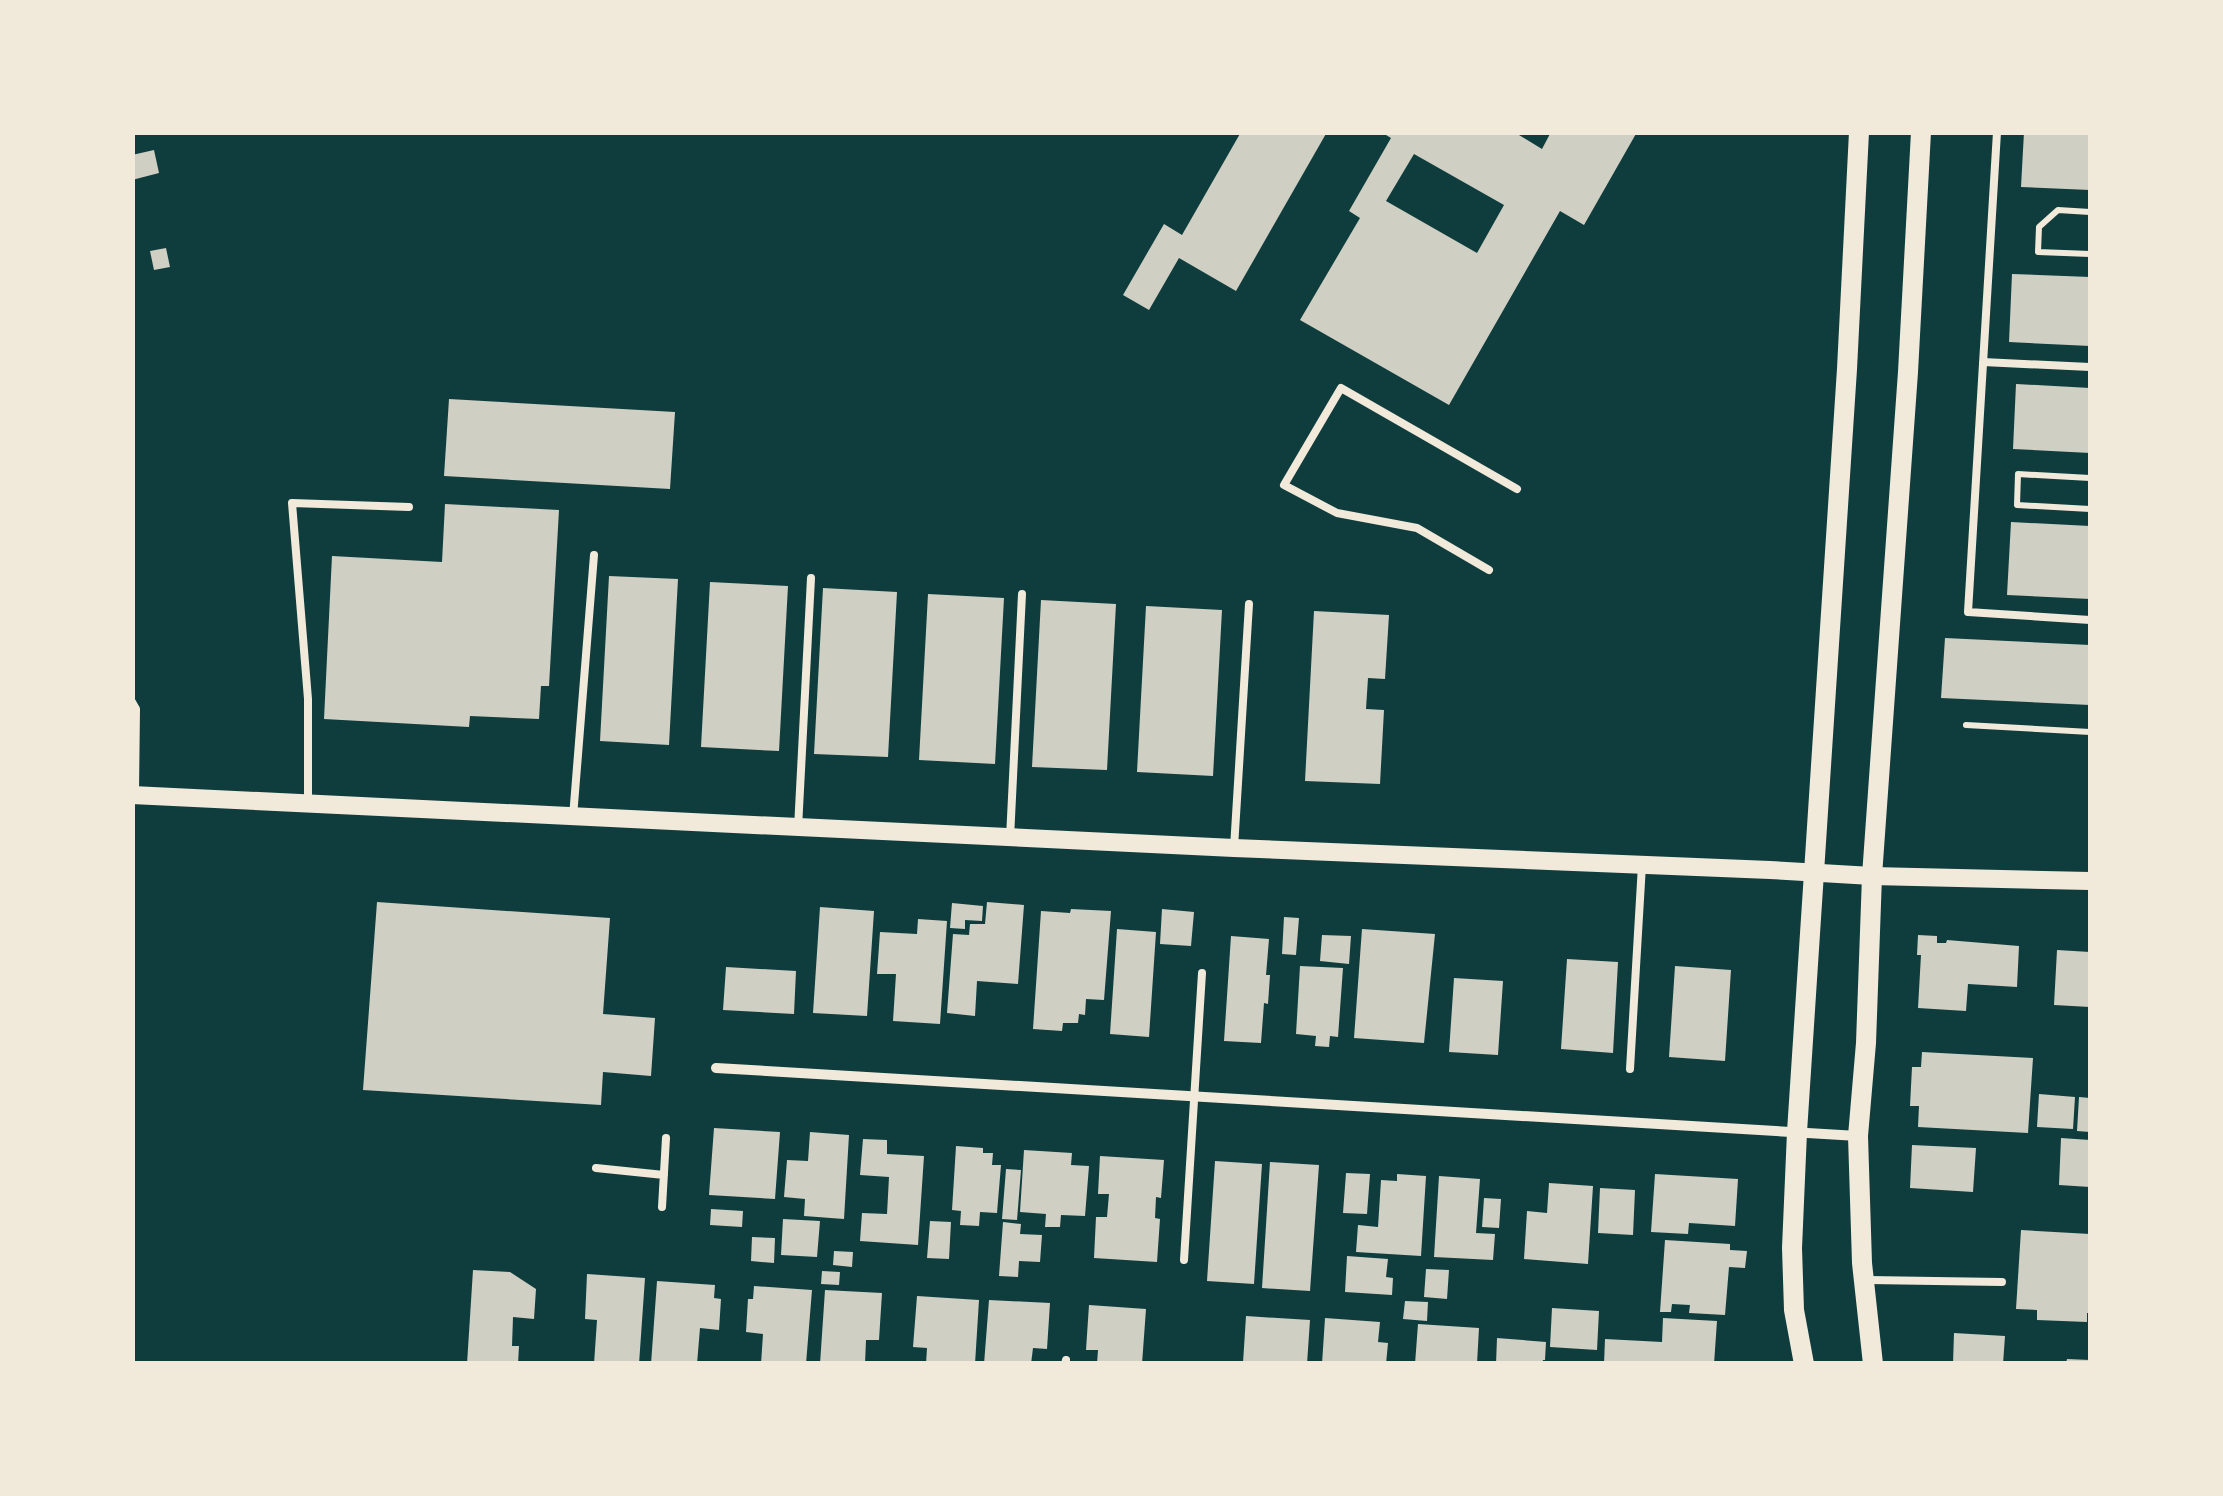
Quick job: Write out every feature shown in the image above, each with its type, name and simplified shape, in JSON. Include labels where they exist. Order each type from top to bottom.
[{"type":"main road","points":[[1804,1364],[1794,1310],[1792,1248],[1797,1132],[1859,132]]},
{"type":"main road","points":[[1874,1364],[1863,1280],[1858,1136],[1920,132]]},
{"type":"street","points":[[134,795],[1234,848],[1872,876],[2090,881]]},
{"type":"street","points":[[716,1068],[1858,1136]]},
{"type":"lane","points":[[1997,132],[1968,612],[2090,620]]},
{"type":"lane","points":[[1983,362],[2090,367]]},
{"type":"lane","points":[[1489,570],[1417,528],[1337,512],[1284,485],[1340,388],[1517,488]]},
{"type":"lane","points":[[308,804],[308,700],[292,503],[410,506]]},
{"type":"lane","points":[[573,818],[594,555]]},
{"type":"lane","points":[[798,828],[811,578]]},
{"type":"lane","points":[[1010,838],[1022,594]]},
{"type":"lane","points":[[1234,848],[1248,604]]},
{"type":"lane","points":[[132,702],[136,709],[134,795]]},
{"type":"lane","points":[[1630,1070],[1642,865]]},
{"type":"lane","points":[[1184,1260],[1202,973]]},
{"type":"lane","points":[[662,1207],[666,1138]]},
{"type":"lane","points":[[596,1168],[664,1175]]},
{"type":"lane","points":[[1863,1280],[2002,1282]]},
{"type":"path","points":[[2090,212],[2058,210],[2039,227],[2038,252],[2090,254]]},
{"type":"path","points":[[2090,478],[2018,474],[2017,505],[2090,509]]},
{"type":"path","points":[[1966,725],[2090,732]]},
{"type":"building","points":[[1241,132],[1327,132],[1236,291],[1179,258],[1149,310],[1123,295],[1164,224],[1182,235]]},
{"type":"building","points":[[1381,132],[1514,132],[1542,149],[1551,132],[1637,132],[1584,225],[1560,211],[1449,405],[1300,320],[1360,218],[1349,211],[1391,138]],"holes":[[[1414,154],[1504,205],[1477,253],[1386,201]]]},
{"type":"building","points":[[2024,132],[2090,132],[2090,190],[2021,187]]},
{"type":"building","points":[[154,150],[159,173],[132,180],[132,155]]},
{"type":"building","points":[[166,248],[170,267],[154,270],[150,251]]},
{"type":"building","points":[[2012,274],[2090,277],[2090,346],[2009,342]]},
{"type":"building","points":[[2016,384],[2090,388],[2090,453],[2013,449]]},
{"type":"building","points":[[449,399],[675,412],[670,489],[444,476]]},
{"type":"building","points":[[445,504],[559,510],[549,686],[541,686],[539,719],[470,716],[469,727],[324,719],[332,556],[442,562]]},
{"type":"building","points":[[2011,522],[2090,526],[2090,599],[2007,595]]},
{"type":"building","points":[[609,576],[678,579],[669,745],[600,741]]},
{"type":"building","points":[[710,582],[788,586],[779,751],[701,747]]},
{"type":"building","points":[[823,588],[897,592],[888,757],[814,754]]},
{"type":"building","points":[[928,594],[1004,598],[995,764],[919,760]]},
{"type":"building","points":[[1041,600],[1116,604],[1107,770],[1032,767]]},
{"type":"building","points":[[1146,606],[1222,610],[1213,776],[1137,772]]},
{"type":"building","points":[[1314,611],[1389,615],[1385,679],[1368,678],[1366,709],[1384,710],[1380,784],[1305,781]]},
{"type":"building","points":[[1945,638],[2090,645],[2090,705],[1941,698]]},
{"type":"building","points":[[377,902],[610,918],[603,1014],[655,1018],[651,1076],[603,1072],[601,1105],[363,1090]]},
{"type":"building","points":[[987,902],[1024,905],[1018,984],[977,981],[975,1016],[947,1013],[953,934],[969,935],[970,924],[985,924]]},
{"type":"building","points":[[952,903],[983,906],[982,921],[965,920],[965,929],[950,928]]},
{"type":"building","points":[[820,907],[874,911],[867,1016],[813,1013]]},
{"type":"building","points":[[1071,909],[1111,911],[1104,1000],[1086,999],[1085,1015],[1079,1014],[1078,1023],[1063,1023],[1062,1031],[1033,1029],[1041,911],[1070,913]]},
{"type":"building","points":[[1162,909],[1194,912],[1191,946],[1160,944]]},
{"type":"building","points":[[1284,917],[1299,918],[1296,955],[1282,954]]},
{"type":"building","points":[[918,919],[947,921],[940,1024],[893,1021],[896,974],[877,974],[880,932],[917,934]]},
{"type":"building","points":[[1117,929],[1156,932],[1149,1037],[1110,1034]]},
{"type":"building","points":[[1362,929],[1435,934],[1424,1043],[1354,1038]]},
{"type":"building","points":[[1322,935],[1351,936],[1349,964],[1320,961]]},
{"type":"building","points":[[1918,935],[1937,936],[1937,943],[1947,940],[2019,946],[2017,987],[1968,984],[1966,1011],[1918,1008]]},
{"type":"building","points":[[1231,936],[1269,939],[1268,1004],[1264,1003],[1261,1043],[1224,1041]]},
{"type":"building","points":[[2057,950],[2090,952],[2090,1007],[2054,1005]]},
{"type":"building","points":[[1567,959],[1618,962],[1613,1053],[1561,1049]]},
{"type":"building","points":[[1300,966],[1343,968],[1338,1037],[1330,1036],[1329,1047],[1315,1046],[1316,1036],[1296,1034]]},
{"type":"building","points":[[1675,966],[1731,970],[1725,1061],[1669,1057]]},
{"type":"building","points":[[726,967],[796,971],[794,1014],[723,1010]]},
{"type":"building","points":[[1454,978],[1503,981],[1498,1055],[1449,1052]]},
{"type":"building","points":[[1922,1052],[2033,1058],[2028,1133],[1918,1127],[1919,1106],[1910,1106],[1912,1067],[1921,1067]]},
{"type":"building","points":[[2039,1094],[2075,1097],[2073,1129],[2037,1127]]},
{"type":"building","points":[[2079,1097],[2090,1098],[2090,1132],[2077,1131]]},
{"type":"building","points":[[714,1128],[780,1132],[775,1199],[709,1195]]},
{"type":"building","points":[[810,1132],[849,1135],[844,1219],[804,1216],[805,1199],[784,1197],[787,1160],[808,1161]]},
{"type":"building","points":[[2061,1138],[2090,1140],[2090,1187],[2059,1185]]},
{"type":"building","points":[[863,1139],[887,1140],[887,1154],[924,1156],[918,1245],[860,1241],[862,1213],[887,1214],[889,1177],[860,1175]]},
{"type":"building","points":[[1912,1145],[1976,1148],[1973,1192],[1910,1188]]},
{"type":"building","points":[[956,1146],[983,1148],[983,1153],[993,1153],[992,1165],[1001,1165],[997,1213],[980,1212],[979,1226],[960,1225],[961,1211],[952,1210]]},
{"type":"building","points":[[1024,1150],[1072,1153],[1071,1165],[1089,1166],[1085,1216],[1061,1215],[1060,1227],[1045,1227],[1046,1214],[1020,1212]]},
{"type":"building","points":[[1100,1156],[1164,1160],[1161,1198],[1156,1197],[1155,1218],[1160,1219],[1157,1262],[1094,1258],[1096,1217],[1107,1217],[1109,1194],[1098,1194]]},
{"type":"building","points":[[1215,1161],[1262,1164],[1254,1284],[1207,1281]]},
{"type":"building","points":[[1270,1162],[1319,1165],[1310,1291],[1262,1288]]},
{"type":"building","points":[[1006,1169],[1021,1170],[1017,1220],[1002,1219]]},
{"type":"building","points":[[1346,1173],[1370,1174],[1367,1214],[1343,1213]]},
{"type":"building","points":[[1397,1174],[1426,1176],[1421,1256],[1356,1252],[1358,1225],[1378,1227],[1381,1180],[1397,1181]]},
{"type":"building","points":[[1655,1174],[1738,1179],[1735,1226],[1689,1223],[1688,1234],[1651,1232]]},
{"type":"building","points":[[1439,1176],[1480,1179],[1476,1233],[1495,1234],[1493,1260],[1434,1257]]},
{"type":"building","points":[[1549,1183],[1593,1186],[1588,1264],[1524,1259],[1527,1211],[1547,1213]]},
{"type":"building","points":[[1600,1188],[1635,1190],[1633,1235],[1598,1233]]},
{"type":"building","points":[[1484,1198],[1501,1199],[1499,1228],[1482,1227]]},
{"type":"building","points":[[711,1209],[743,1211],[742,1227],[710,1225]]},
{"type":"building","points":[[783,1219],[820,1221],[817,1257],[781,1255]]},
{"type":"building","points":[[930,1221],[951,1222],[949,1259],[927,1258]]},
{"type":"building","points":[[1003,1222],[1021,1224],[1020,1234],[1042,1235],[1040,1262],[1019,1261],[1018,1277],[999,1276]]},
{"type":"building","points":[[2021,1230],[2090,1234],[2087,1322],[2037,1320],[2037,1310],[2016,1309]]},
{"type":"building","points":[[752,1237],[775,1238],[774,1263],[751,1261]]},
{"type":"building","points":[[1665,1240],[1730,1244],[1730,1250],[1747,1251],[1745,1268],[1729,1267],[1725,1315],[1689,1313],[1690,1305],[1672,1304],[1671,1312],[1660,1312]]},
{"type":"building","points":[[834,1251],[853,1252],[852,1267],[833,1265]]},
{"type":"building","points":[[1347,1256],[1388,1259],[1386,1277],[1393,1278],[1392,1295],[1345,1292]]},
{"type":"building","points":[[1426,1269],[1449,1270],[1447,1299],[1424,1297]]},
{"type":"building","points":[[473,1270],[510,1272],[536,1289],[534,1319],[513,1317],[512,1346],[519,1346],[518,1364],[467,1364]]},
{"type":"building","points":[[822,1271],[840,1272],[839,1285],[821,1284]]},
{"type":"building","points":[[587,1274],[645,1278],[639,1364],[594,1364],[597,1320],[585,1319]]},
{"type":"building","points":[[657,1281],[715,1285],[714,1298],[721,1299],[719,1330],[700,1328],[697,1364],[651,1364]]},
{"type":"building","points":[[754,1286],[812,1290],[806,1364],[761,1364],[763,1334],[746,1332],[748,1299],[753,1299]]},
{"type":"building","points":[[825,1290],[882,1293],[879,1340],[866,1340],[865,1364],[820,1364]]},
{"type":"building","points":[[917,1296],[979,1300],[975,1364],[926,1364],[927,1348],[913,1347]]},
{"type":"building","points":[[989,1300],[1050,1303],[1047,1349],[1033,1348],[1031,1364],[984,1364]]},
{"type":"building","points":[[1405,1301],[1428,1302],[1427,1321],[1403,1319]]},
{"type":"building","points":[[1089,1305],[1146,1309],[1142,1364],[1097,1364],[1098,1350],[1086,1350]]},
{"type":"building","points":[[1552,1308],[1599,1311],[1597,1350],[1550,1347]]},
{"type":"building","points":[[1246,1316],[1310,1320],[1307,1364],[1243,1363]]},
{"type":"building","points":[[1325,1318],[1380,1322],[1378,1342],[1388,1343],[1386,1364],[1322,1364]]},
{"type":"building","points":[[1663,1318],[1717,1321],[1714,1364],[1604,1364],[1605,1339],[1662,1342]]},
{"type":"building","points":[[1418,1324],[1479,1328],[1477,1364],[1415,1364]]},
{"type":"building","points":[[1954,1333],[2005,1336],[2003,1364],[1953,1364]]},
{"type":"building","points":[[1497,1338],[1546,1342],[1545,1360],[1542,1364],[1496,1364]]},
{"type":"building","points":[[2067,1359],[2090,1360],[2090,1364],[2066,1364]]}]
